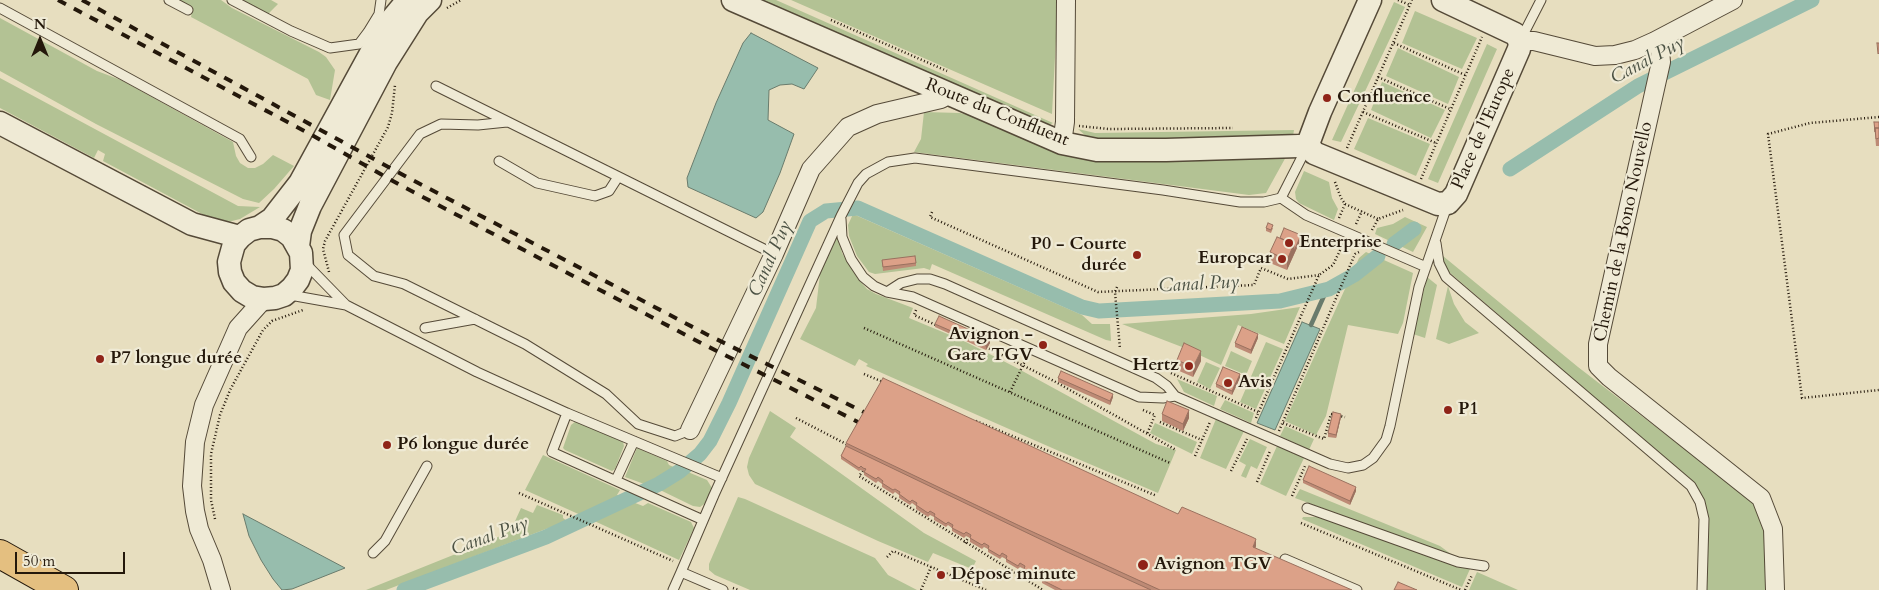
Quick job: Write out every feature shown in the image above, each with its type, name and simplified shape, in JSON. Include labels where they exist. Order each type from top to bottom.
[{"type":"highway","points":[[0,554],[64,590]]},
{"type":"highway","points":[[0,574],[38,590]]},
{"type":"street","points":[[260,227],[272,219],[300,184],[376,44],[392,19],[408,0]]},
{"type":"street","name":"Route du Confluent","points":[[732,0],[950,94],[1068,134],[1097,150],[1166,150],[1303,145]]},
{"type":"street","points":[[1066,0],[1065,122],[1068,134]]},
{"type":"street","points":[[1303,145],[1320,112],[1370,0]]},
{"type":"street","points":[[1443,0],[1515,34],[1520,42],[1534,41],[1595,56],[1615,55],[1634,50],[1656,41],[1733,0]]},
{"type":"street","points":[[238,328],[274,297],[292,288],[298,280],[302,270],[300,231],[310,206],[386,62],[417,13],[438,4]]},
{"type":"street","name":"Chemin de la Bono Nouvello","points":[[1656,41],[1660,50],[1661,62],[1598,344],[1598,366],[1609,377],[1761,498],[1773,529],[1775,590]]},
{"type":"street","name":"Place de l'Europe","points":[[1303,145],[1314,153],[1438,204],[1448,203],[1456,194],[1519,49],[1520,42]]},
{"type":"street","points":[[690,430],[774,254],[811,169],[848,127],[877,114],[941,99],[950,94]]},
{"type":"street","points":[[0,123],[192,224],[240,237]]},
{"type":"street","points":[[192,224],[222,252],[242,291],[252,297],[274,297]]},
{"type":"street","points":[[221,589],[212,560],[199,529],[192,486],[192,463],[197,426],[204,405],[238,328],[239,299],[232,272],[230,253],[240,237],[250,230],[260,227],[272,227],[282,230],[292,237],[300,253]]},
{"type":"lane","points":[[169,0],[188,10]]},
{"type":"lane","points":[[232,0],[291,31],[330,48],[358,44],[379,14],[381,0]]},
{"type":"lane","points":[[1520,42],[1541,0]]},
{"type":"lane","points":[[0,8],[240,139],[250,157]]},
{"type":"lane","points":[[436,86],[774,254]]},
{"type":"lane","points":[[507,122],[478,125],[441,124],[420,134],[344,235],[348,255],[374,276],[404,284],[525,344],[572,371],[606,394],[638,424],[675,436],[690,430]]},
{"type":"lane","points":[[1281,198],[1303,145]]},
{"type":"lane","points":[[674,590],[703,520],[851,196],[858,183],[876,168],[888,162],[915,158],[1163,190],[1240,202],[1264,202],[1281,198],[1306,215],[1426,268]]},
{"type":"lane","points":[[499,161],[537,183],[595,196],[609,191],[618,177]]},
{"type":"lane","points":[[887,292],[901,283],[917,279],[930,279],[946,284],[1156,378],[1167,386],[1175,396],[1330,464],[1348,468],[1363,465],[1373,458],[1386,440],[1420,287],[1448,203]]},
{"type":"lane","points":[[841,216],[842,236],[851,259],[863,277],[874,286],[887,292],[921,300],[1139,397],[1163,398],[1175,396]]},
{"type":"lane","points":[[1436,238],[1439,263],[1446,277],[1691,486],[1700,502],[1704,519],[1702,590]]},
{"type":"lane","points":[[300,253],[346,305]]},
{"type":"lane","points":[[274,297],[346,305],[460,364],[567,413],[722,478]]},
{"type":"lane","points":[[426,328],[475,319]]},
{"type":"lane","points":[[567,413],[552,452],[703,520]]},
{"type":"lane","points":[[616,480],[634,441]]},
{"type":"lane","points":[[373,553],[385,542],[427,466]]},
{"type":"lane","points":[[1307,508],[1458,562],[1484,566]]},
{"type":"lane","points":[[1285,559],[1357,590]]},
{"type":"lane","points":[[682,569],[723,590]]},
{"type":"path","points":[[438,4],[461,0]]},
{"type":"path","points":[[1398,0],[1410,5]]},
{"type":"path","points":[[1345,152],[1412,0]]},
{"type":"path","points":[[1417,187],[1485,31]]},
{"type":"path","points":[[1394,43],[1466,75]]},
{"type":"path","points":[[1378,77],[1451,109]]},
{"type":"path","points":[[328,276],[330,270],[323,249],[388,127],[392,113],[396,78]]},
{"type":"path","points":[[1363,112],[1436,143]]},
{"type":"path","points":[[1879,117],[1810,123],[1768,134],[1802,398],[1879,390]]},
{"type":"path","points":[[1068,134],[1109,129],[1234,128]]},
{"type":"path","points":[[1334,180],[1345,204],[1378,219]]},
{"type":"path","points":[[1335,227],[1345,204]]},
{"type":"path","points":[[1367,241],[1378,219],[1408,208]]},
{"type":"path","points":[[932,212],[930,217],[1098,292],[1254,285],[1261,268],[1288,278],[1319,275]]},
{"type":"path","points":[[1253,424],[1319,275],[1337,259],[1344,243]]},
{"type":"path","points":[[1277,434],[1355,254],[1361,250]]},
{"type":"path","points":[[1117,287],[1115,292],[1120,350]]},
{"type":"path","points":[[921,300],[914,315],[941,327]]},
{"type":"path","points":[[216,525],[212,500],[212,454],[220,415],[230,390],[263,330],[272,321],[310,307]]},
{"type":"path","points":[[864,328],[1170,463]]},
{"type":"path","points":[[986,346],[1176,450]]},
{"type":"path","points":[[1010,392],[1022,364]]},
{"type":"path","points":[[1162,370],[1258,412]]},
{"type":"path","points":[[864,374],[890,385]]},
{"type":"path","points":[[1282,423],[1324,440],[1331,414],[1345,417]]},
{"type":"path","points":[[1147,434],[1155,415]]},
{"type":"path","points":[[796,418],[849,445]]},
{"type":"path","points":[[970,418],[1157,496]]},
{"type":"path","points":[[1160,422],[1201,442],[1195,456]]},
{"type":"path","points":[[1230,471],[1248,437]]},
{"type":"path","points":[[1257,482],[1272,447]]},
{"type":"path","points":[[1292,496],[1307,461]]},
{"type":"path","points":[[863,471],[859,476],[1043,590]]},
{"type":"path","points":[[519,493],[602,529],[682,569]]},
{"type":"path","points":[[1301,523],[1461,590]]},
{"type":"path","points":[[965,543],[968,538]]},
{"type":"path","points":[[887,557],[893,551],[986,590]]},
{"type":"path","points":[[921,590],[931,567]]},
{"type":"path","points":[[1018,575],[1022,568]]},
{"type":"path","points":[[1465,590],[1470,580]]},
{"type":"shaded area","points":[[179,0],[221,0],[232,8],[319,52],[326,57],[335,70],[330,100],[316,95],[308,79],[191,17],[193,7]]},
{"type":"shaded area","points":[[242,0],[271,0],[278,4],[267,15]]},
{"type":"shaded area","points":[[754,0],[776,0],[1053,123],[1049,125]]},
{"type":"shaded area","points":[[791,0],[1058,0],[1052,114]]},
{"type":"shaded area","points":[[1394,2],[1405,7],[1341,142],[1332,140]]},
{"type":"shaded area","points":[[1415,11],[1477,38],[1462,69],[1402,43]]},
{"type":"shaded area","points":[[0,18],[97,71],[121,80],[233,142],[236,156],[240,163],[248,168],[255,168],[263,164],[273,155],[294,166],[259,203],[243,199],[96,124],[0,71]]},
{"type":"shaded area","points":[[751,33],[818,68],[804,89],[792,84],[780,85],[769,90],[768,120],[794,134],[763,212],[756,218],[688,187],[687,178],[716,103],[743,43]]},
{"type":"shaded area","points":[[1487,44],[1497,49],[1438,183],[1428,179]]},
{"type":"shaded area","points":[[1398,48],[1459,77],[1448,104],[1386,76]]},
{"type":"shaded area","points":[[0,78],[238,206],[260,207],[240,219],[228,222],[204,215],[103,161],[105,154],[98,150],[94,158],[0,108]]},
{"type":"shaded area","points":[[1382,82],[1445,110],[1431,138],[1371,110]]},
{"type":"shaded area","points":[[924,112],[960,113],[988,120],[1055,148],[1287,155],[1266,193],[1249,195],[914,152],[921,139]]},
{"type":"shaded area","points":[[1368,118],[1430,144],[1416,176],[1354,149]]},
{"type":"shaded area","points":[[1078,129],[1095,133],[1294,130],[1293,136],[1100,141],[1086,136]]},
{"type":"shaded area","points":[[1304,171],[1329,182],[1332,198],[1338,209],[1334,220],[1299,203],[1296,199],[1295,192]]},
{"type":"shaded area","points":[[853,214],[1082,315],[1092,324],[1110,324],[1111,341],[932,264],[930,270],[924,268],[875,274],[869,272],[857,256],[849,236],[848,225]]},
{"type":"shaded area","points":[[1405,217],[1427,227],[1413,252],[1375,234],[1377,228],[1393,224]]},
{"type":"shaded area","points":[[839,230],[842,253],[858,279],[867,289],[876,294],[913,308],[909,318],[962,340],[1156,444],[1176,450],[1158,493],[866,366],[868,364],[859,359],[855,366],[800,339],[816,308],[820,274]]},
{"type":"shaded area","points":[[1366,252],[1413,273],[1403,323],[1398,334],[1348,325],[1326,416],[1316,435],[1285,421],[1359,258]]},
{"type":"shaded area","points":[[1443,256],[1578,367],[1760,507],[1767,529],[1768,590],[1707,590],[1708,514],[1700,493],[1600,402],[1449,272],[1443,262]]},
{"type":"shaded area","points":[[1427,277],[1437,285],[1425,338],[1413,334]]},
{"type":"shaded area","points":[[1448,286],[1454,304],[1465,322],[1479,333],[1449,344],[1436,339]]},
{"type":"shaded area","points":[[1300,307],[1284,344],[1238,325],[1221,365],[1182,347],[1122,324],[1251,314]]},
{"type":"shaded area","points":[[1302,322],[1320,329],[1275,430],[1257,423]]},
{"type":"shaded area","points":[[1266,342],[1283,349],[1256,409],[1240,402]]},
{"type":"shaded area","points":[[1231,351],[1252,361],[1246,375],[1225,366]]},
{"type":"shaded area","points":[[1206,362],[1220,368],[1210,389],[1197,382]]},
{"type":"shaded area","points":[[1177,379],[1217,396],[1214,406],[1184,392]]},
{"type":"shaded area","points":[[1225,400],[1254,413],[1251,423],[1220,409]]},
{"type":"shaded area","points":[[770,411],[796,428],[790,437],[924,533],[976,561],[972,569],[933,553],[928,562],[755,484],[749,475],[747,467],[749,458]]},
{"type":"shaded area","points":[[1216,419],[1244,431],[1226,469],[1200,458]]},
{"type":"shaded area","points":[[576,421],[623,442],[624,446],[615,469],[612,471],[563,448],[571,425]]},
{"type":"shaded area","points":[[1155,423],[1197,442],[1192,454],[1150,433]]},
{"type":"shaded area","points":[[1285,426],[1314,439],[1309,450],[1280,436]]},
{"type":"shaded area","points":[[1250,439],[1267,447],[1257,469],[1251,466],[1246,478],[1241,476],[1246,465],[1239,461]]},
{"type":"shaded area","points":[[1277,446],[1304,458],[1286,496],[1260,484]]},
{"type":"shaded area","points":[[637,448],[667,461],[669,465],[678,469],[647,485],[625,477]]},
{"type":"shaded area","points":[[543,455],[620,490],[617,495],[627,498],[585,517],[525,490]]},
{"type":"shaded area","points":[[688,472],[707,480],[712,488],[707,502],[700,507],[693,506],[658,489]]},
{"type":"shaded area","points":[[1300,489],[1440,546],[1455,557],[1295,498]]},
{"type":"shaded area","points":[[738,497],[875,558],[888,575],[917,590],[750,590],[715,575],[709,570],[709,564]]},
{"type":"shaded area","points":[[630,501],[643,506],[648,503],[691,522],[694,528],[679,560],[590,519]]},
{"type":"shaded area","points":[[537,505],[563,515],[563,518],[567,521],[386,590],[366,590],[503,535],[511,530],[521,508],[533,513]]},
{"type":"shaded area","points":[[243,514],[345,568],[292,589],[282,590],[261,560],[249,536]]},
{"type":"shaded area","points":[[1303,517],[1323,517],[1470,569],[1462,587],[1302,519]]},
{"type":"shaded area","points":[[1477,572],[1518,590],[1469,590]]},
{"type":"building","points":[[1877,43],[1879,43],[1878,54]]},
{"type":"building","points":[[1874,122],[1879,122],[1879,128],[1875,128],[1875,132]]},
{"type":"building","points":[[1875,128],[1879,128],[1879,138],[1876,139]]},
{"type":"building","points":[[1268,223],[1273,225],[1271,230],[1266,228]]},
{"type":"building","points":[[1284,228],[1301,235],[1294,251],[1294,244],[1280,238]]},
{"type":"building","points":[[1277,237],[1294,244],[1287,260],[1270,252]]},
{"type":"building","points":[[915,256],[916,263],[883,267],[882,260]]},
{"type":"building","points":[[939,316],[990,339],[986,346],[935,324]]},
{"type":"building","points":[[1242,327],[1258,334],[1251,350],[1235,343]]},
{"type":"building","points":[[1184,343],[1201,351],[1193,367],[1177,360]]},
{"type":"building","name":"Avis","points":[[1223,367],[1240,374],[1232,391],[1216,384]]},
{"type":"building","points":[[1061,371],[1113,394],[1110,401],[1058,378]]},
{"type":"building","points":[[883,378],[1178,514],[1182,507],[1252,537],[1256,539],[1253,547],[1352,590],[1160,590],[846,443]]},
{"type":"building","points":[[1167,401],[1189,410],[1183,424],[1162,414]]},
{"type":"building","points":[[1333,412],[1341,414],[1336,435],[1328,433]]},
{"type":"building","points":[[846,446],[1067,552],[1151,590],[1062,590],[1042,580],[1044,577],[1038,574],[1037,576],[1024,569],[1025,566],[1020,563],[1018,566],[1006,559],[1007,556],[1002,553],[1000,556],[988,549],[989,546],[984,543],[982,545],[970,538],[971,535],[966,532],[964,534],[952,528],[953,525],[948,522],[946,524],[934,516],[935,514],[930,511],[928,513],[912,500],[910,502],[899,494],[900,492],[882,483],[883,481],[878,477],[876,479],[864,472],[866,469],[861,466],[859,468],[841,456]]},
{"type":"building","points":[[1309,466],[1356,487],[1350,501],[1303,480]]},
{"type":"building","points":[[1398,582],[1417,590],[1394,590]]},
{"type":"waterway","name":"Canal Puy","points":[[1510,169],[1638,86],[1812,0]]},
{"type":"waterway","name":"Canal Puy","points":[[404,590],[546,537],[659,484],[680,471],[700,454],[710,441],[729,403],[810,221],[826,211],[858,208],[1082,307],[1099,311],[1280,301],[1329,289],[1354,275],[1378,256]]},
{"type":"waterway","name":"Canal Puy","points":[[1394,244],[1414,229]]},
{"type":"waterway","points":[[1311,325],[1327,289]]},
{"type":"railway","points":[[58,0],[310,134],[400,185],[701,343],[870,428]]},
{"type":"railway","points":[[82,0],[405,176],[706,334],[876,418]]},
{"type":"place","name":"Confluence","points":[[1327,98]]},
{"type":"place","name":"Enterprise","points":[[1289,243]]},
{"type":"place","name":"P0 - Courte durée","points":[[1137,255]]},
{"type":"place","name":"Europcar","points":[[1282,259]]},
{"type":"place","name":"Avignon - Gare TGV","points":[[1043,345]]},
{"type":"place","name":"P7 longue durée","points":[[100,359]]},
{"type":"place","name":"Hertz","points":[[1189,366]]},
{"type":"place","name":"Avis","points":[[1228,383]]},
{"type":"place","name":"P1","points":[[1448,410]]},
{"type":"place","name":"P6 longue durée","points":[[387,445]]},
{"type":"place","name":"Avignon TGV","points":[[1143,565]]},
{"type":"place","name":"Dépose minute","points":[[941,575]]}]
